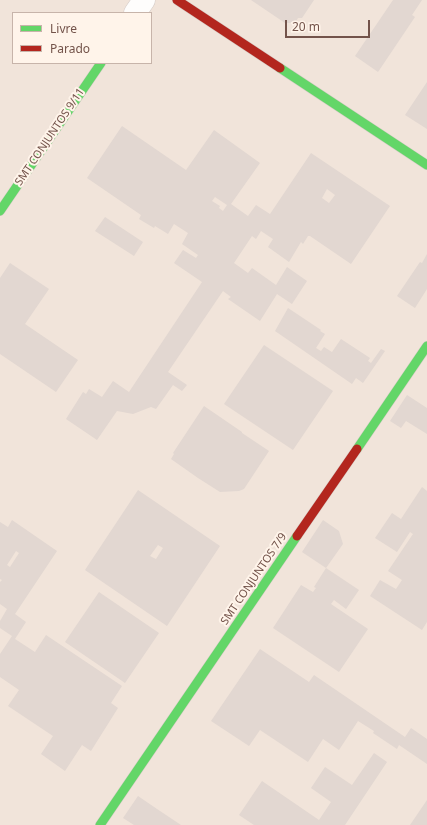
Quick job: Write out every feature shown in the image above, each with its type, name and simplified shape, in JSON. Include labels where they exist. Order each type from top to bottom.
[{"type":"street","points":[[136,12],[144,0]]},
{"type":"street","points":[[177,0],[427,164]]},
{"type":"street","name":"SMT CONJUNTOS 9/11","points":[[0,211],[100,64]]},
{"type":"street","name":"SMT CONJUNTOS 7/9","points":[[100,825],[427,346]]},
{"type":"shaded area","points":[[0,0],[427,0],[427,825],[0,825]]},
{"type":"building","points":[[251,0],[314,0],[302,18],[298,18],[295,23],[285,23]]},
{"type":"building","points":[[393,0],[422,0],[412,15],[415,17],[378,72],[355,56]]},
{"type":"building","points":[[427,82],[427,129],[405,115]]},
{"type":"building","points":[[122,126],[186,170],[214,130],[260,163],[231,204],[248,216],[256,205],[270,214],[311,153],[390,206],[351,264],[310,236],[308,236],[303,244],[301,242],[289,262],[268,247],[273,239],[261,231],[256,239],[252,236],[234,263],[248,273],[252,268],[276,285],[287,267],[307,281],[292,304],[277,294],[260,321],[228,299],[231,297],[223,291],[168,372],[187,385],[182,391],[173,385],[156,409],[151,407],[133,414],[117,411],[97,440],[66,419],[83,392],[86,394],[89,389],[102,397],[113,381],[129,392],[202,282],[174,263],[183,250],[196,258],[198,255],[182,244],[188,233],[174,224],[168,234],[155,226],[154,228],[139,219],[141,215],[87,178]],"holes":[[[327,189],[335,195],[329,203],[322,198]],[[215,197],[227,205],[223,211],[219,208],[220,206],[212,201]]]},
{"type":"building","points":[[105,217],[143,242],[134,256],[95,231]]},
{"type":"building","points":[[427,254],[427,289],[415,308],[397,296]]},
{"type":"building","points":[[10,263],[49,289],[25,324],[78,360],[56,392],[0,354],[0,278]]},
{"type":"building","points":[[288,308],[325,334],[316,348],[321,351],[324,347],[332,352],[341,339],[370,358],[368,361],[371,363],[381,349],[385,351],[363,383],[356,378],[352,384],[275,331]]},
{"type":"building","points":[[264,345],[333,391],[293,450],[224,404]]},
{"type":"building","points":[[407,395],[427,408],[427,434],[406,421],[401,428],[390,421]]},
{"type":"building","points":[[204,406],[269,451],[244,489],[239,491],[220,492],[171,459],[174,454],[173,453]]},
{"type":"building","points":[[422,487],[427,491],[427,622],[422,630],[370,596],[380,580],[396,589],[402,580],[388,571],[413,534],[410,532],[397,552],[375,538],[392,513],[401,519]]},
{"type":"building","points":[[138,490],[220,546],[167,626],[85,570]],"holes":[[[158,545],[163,548],[156,559],[150,556]]]},
{"type":"building","points":[[12,520],[57,551],[15,614],[26,622],[15,639],[35,652],[46,635],[122,686],[111,703],[118,708],[91,751],[82,745],[65,771],[41,754],[53,736],[8,706],[19,690],[0,677],[0,654],[12,636],[0,628],[0,621],[7,609],[0,604],[0,582],[2,580],[0,579],[0,522],[8,527]],"holes":[[[16,551],[19,553],[10,567],[7,565]]]},
{"type":"building","points":[[323,520],[339,531],[343,544],[326,568],[302,552]]},
{"type":"building","points":[[326,568],[359,590],[346,609],[334,600],[331,604],[368,629],[339,672],[273,628],[301,585],[313,592],[316,588],[314,587]]},
{"type":"building","points":[[99,592],[159,633],[125,683],[65,642]]},
{"type":"building","points":[[260,649],[309,682],[314,675],[405,737],[411,728],[427,739],[427,764],[399,745],[397,749],[373,733],[374,731],[358,721],[339,750],[323,739],[308,762],[260,730],[249,746],[211,721]]},
{"type":"building","points":[[374,753],[387,762],[345,825],[254,825],[239,815],[262,781],[319,820],[331,802],[311,788],[325,767],[352,785]]},
{"type":"building","points":[[138,796],[181,825],[134,825],[123,818]]},
{"type":"building","points":[[427,800],[427,825],[410,825]]},
{"type":"traffic: fast","points":[[0,211],[100,64]]},
{"type":"traffic: fast","points":[[280,68],[427,165]]},
{"type":"traffic: fast","points":[[357,449],[427,346]]},
{"type":"traffic: fast","points":[[100,825],[297,536]]},
{"type":"traffic: jam","points":[[177,0],[280,68]]},
{"type":"traffic: jam","points":[[297,536],[357,449]]}]
